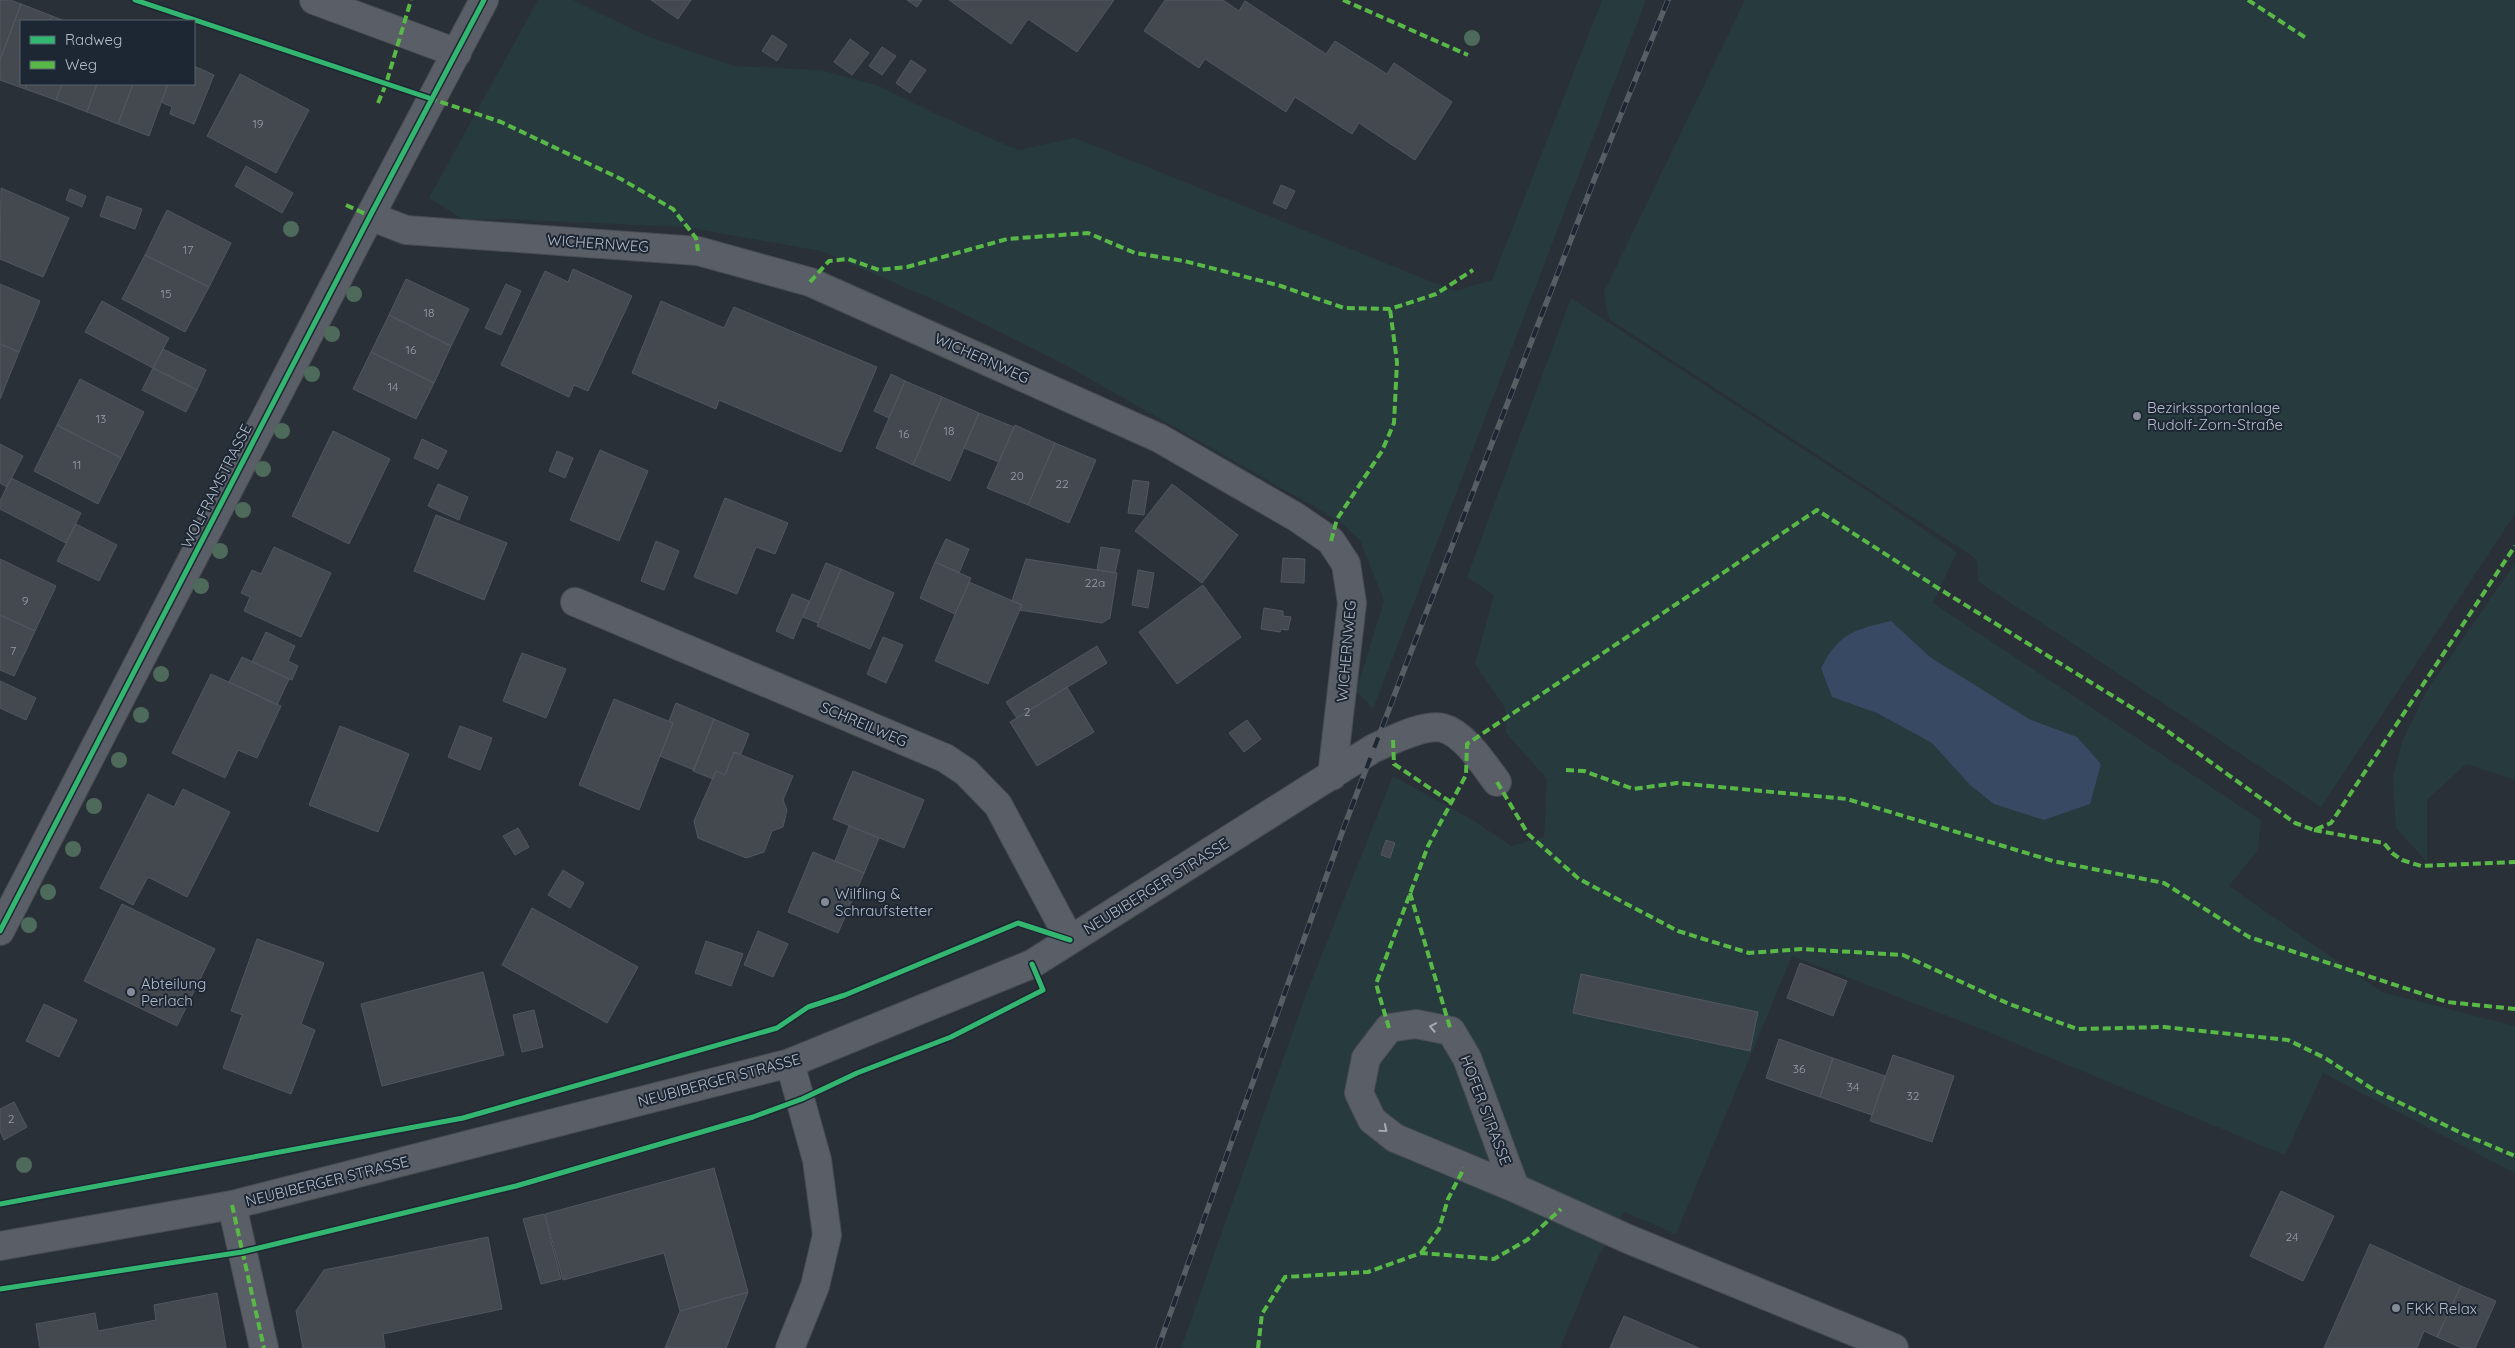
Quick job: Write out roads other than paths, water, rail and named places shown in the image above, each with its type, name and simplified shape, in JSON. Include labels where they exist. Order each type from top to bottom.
[{"type":"street","points":[[314,0],[457,53]]},
{"type":"street","name":"WOLFRAMSTRASSE","points":[[0,931],[370,216],[484,0]]},
{"type":"street","name":"WICHERNWEG","points":[[370,216],[406,230],[698,251],[810,282],[1159,438],[1287,512],[1331,541],[1346,564],[1352,603],[1332,776]]},
{"type":"street","name":"SCHREILWEG","points":[[575,602],[945,758],[966,772],[998,804],[1070,940]]},
{"type":"street","name":"NEUBIBERGER STRASSE","points":[[0,1246],[232,1205],[790,1063],[1032,964],[1374,748],[1413,731],[1443,728],[1468,744],[1497,782]]},
{"type":"street","name":"HOFER STRASSE","points":[[1516,1188],[1467,1058],[1451,1031],[1416,1024],[1388,1028],[1366,1058],[1359,1093],[1372,1120],[1395,1138],[1516,1188],[1628,1239],[1894,1348]]},
{"type":"street","points":[[790,1063],[817,1160],[827,1235],[815,1286],[790,1348]]},
{"type":"street","points":[[232,1205],[264,1348]]},
{"type":"water","points":[[1891,621],[1930,657],[2029,719],[2077,737],[2101,764],[2090,804],[2044,820],[1994,804],[1970,785],[1932,743],[1877,713],[1832,697],[1821,668],[1828,656],[1849,634]]},
{"type":"railway","points":[[1158,1348],[1344,827],[1594,180],[1668,0]]},
{"type":"place","name":"Bezirkssportanlage Rudolf-Zorn-Straße","points":[[2137,416]]},
{"type":"place","name":"Wilfling & Schraufstetter","points":[[825,902]]},
{"type":"place","name":"Abteilung Perlach","points":[[131,992]]},
{"type":"place","name":"FKK Relax","points":[[2396,1308]]}]
